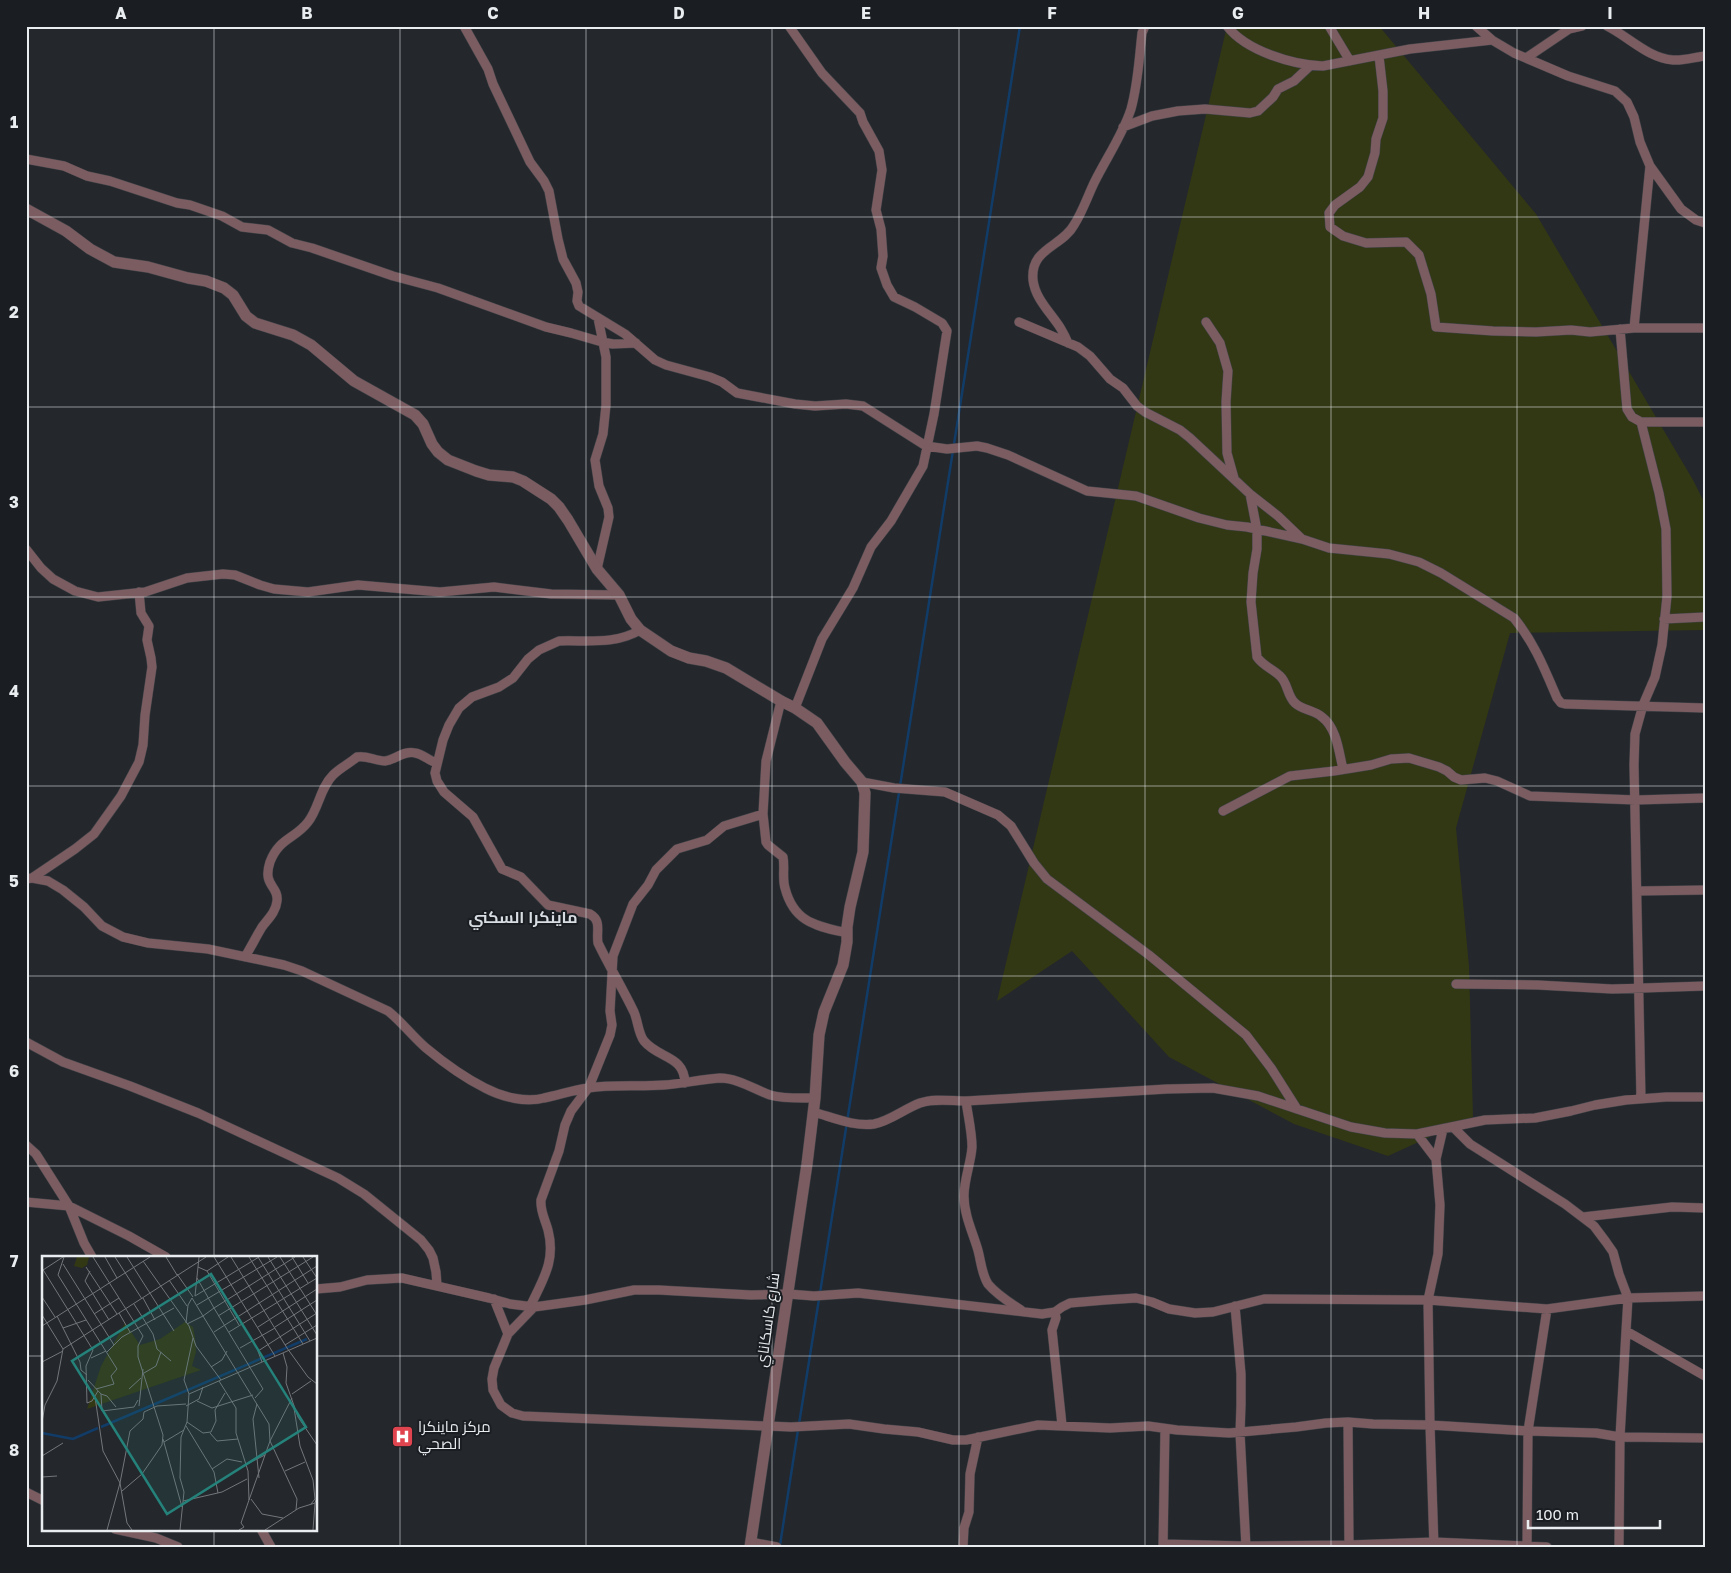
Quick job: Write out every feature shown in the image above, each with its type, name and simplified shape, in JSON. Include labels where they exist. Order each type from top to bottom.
[{"type":"street","points":[[464,26],[488,69],[496,91],[515,127],[530,162],[549,191],[558,240],[563,259],[576,283],[579,306],[636,343],[655,360],[666,365],[710,377],[722,382],[737,393],[795,404],[863,406],[926,446],[946,449],[977,446],[987,448],[1008,455],[1087,491],[1136,496],[1199,518],[1227,525],[1302,539],[1329,548],[1389,554],[1419,562],[1507,612],[1522,627],[1531,641],[1561,703],[1705,708]]},
{"type":"street","points":[[789,26],[822,73],[860,113],[879,151],[882,170],[876,210],[881,229],[883,256],[881,268],[887,285],[894,297],[942,323],[947,331],[934,414],[923,466],[891,521],[871,547],[854,588],[822,639],[795,708]]},
{"type":"street","points":[[1068,343],[1062,330],[1039,298],[1033,281],[1034,268],[1038,258],[1045,250],[1063,239],[1073,227],[1123,127],[1135,92],[1142,34],[1145,26]]},
{"type":"street","points":[[1227,26],[1248,43],[1271,56],[1311,66],[1323,66],[1410,49],[1492,40]]},
{"type":"street","points":[[1329,26],[1350,60]]},
{"type":"street","points":[[1476,26],[1492,40],[1514,53],[1568,76],[1615,91],[1628,102],[1640,142],[1650,166],[1681,209],[1705,223]]},
{"type":"street","points":[[1526,58],[1569,29],[1582,26]]},
{"type":"street","points":[[1607,26],[1619,32],[1639,47],[1660,57],[1674,60],[1705,56]]},
{"type":"street","points":[[1379,56],[1384,118],[1376,139],[1376,153],[1368,177],[1360,187],[1335,205],[1329,213],[1330,227],[1342,236],[1366,242],[1406,242],[1419,255],[1431,294],[1436,328],[1536,332],[1571,330],[1590,332],[1634,328],[1705,328]]},
{"type":"street","points":[[1123,127],[1152,116],[1178,111],[1205,110],[1250,113],[1258,111],[1278,89],[1294,81],[1311,66]]},
{"type":"street","points":[[26,159],[64,166],[87,176],[190,205],[222,216],[242,227],[268,230],[297,245],[312,248],[388,275],[438,288],[546,327],[613,344],[636,343]]},
{"type":"street","points":[[1634,328],[1650,166]]},
{"type":"street","points":[[26,209],[66,231],[90,249],[114,262],[148,267],[206,281],[224,288],[233,295],[246,316],[255,323],[293,335],[311,345],[354,381],[415,415],[423,424],[432,444],[448,460],[476,472],[518,479],[551,499],[568,520],[597,569],[620,595],[631,619],[640,630],[671,651],[726,668],[817,723],[862,782],[894,788],[946,792],[998,815],[1011,826],[1034,863],[1047,879],[1148,955],[1246,1036],[1271,1068],[1297,1109]]},
{"type":"street","points":[[597,569],[609,517],[608,508],[599,486],[595,460],[606,418],[606,358],[598,318]]},
{"type":"street","points":[[1019,322],[1084,351],[1145,412],[1180,430],[1302,539]]},
{"type":"street","points":[[1206,322],[1220,343],[1228,372],[1226,402],[1227,453],[1234,478]]},
{"type":"street","points":[[1620,329],[1627,409],[1632,417],[1640,422],[1705,422]]},
{"type":"street","points":[[1640,422],[1660,493],[1666,529],[1667,596],[1662,645],[1635,734],[1634,765],[1641,1099]]},
{"type":"street","points":[[1250,494],[1257,530],[1257,549],[1251,602],[1257,657],[1261,663],[1280,676],[1285,682],[1295,703],[1328,722],[1333,732],[1343,770]]},
{"type":"street","points":[[26,549],[46,574],[75,591],[104,598],[156,589],[187,578],[223,574],[235,575],[260,585],[274,588],[308,592],[358,585],[440,592],[494,587],[551,594],[620,595]]},
{"type":"street","points":[[29,878],[75,849],[94,834],[121,796],[139,762],[143,745],[152,658],[147,640],[149,626],[141,613],[139,592]]},
{"type":"street","points":[[1664,619],[1705,617]]},
{"type":"street","points":[[640,630],[630,636],[616,640],[559,641],[539,650],[528,659],[513,678],[472,697],[459,708],[449,725],[435,773],[437,782],[444,792],[473,817],[502,869],[521,877],[548,905],[590,914],[595,917],[598,922],[598,943],[634,1011],[643,1040],[680,1066],[684,1073],[685,1083]]},
{"type":"street","points":[[781,701],[766,761],[763,814],[766,842],[770,848],[783,857],[785,864],[784,887],[798,914],[817,926],[847,933]]},
{"type":"street","points":[[245,957],[263,926],[274,912],[278,901],[277,894],[268,881],[267,872],[276,850],[281,843],[301,830],[309,822],[318,800],[333,775],[362,756],[385,761],[406,753],[415,753],[437,763]]},
{"type":"street","points":[[1223,811],[1290,776],[1343,770],[1391,759],[1409,758],[1439,767],[1461,780],[1485,778],[1497,781],[1530,796],[1636,800],[1705,798]]},
{"type":"street","name":"شارع كاسكاناي","points":[[750,1545],[815,1098],[819,1035],[824,1012],[843,965],[850,907],[863,852],[865,793],[862,782]]},
{"type":"street","points":[[763,814],[724,826],[707,840],[678,849],[656,870],[648,885],[633,904],[613,956],[611,967],[612,992],[610,1011],[612,1025],[610,1035],[589,1087],[571,1111],[565,1125],[560,1151],[541,1200],[540,1208],[548,1229],[550,1244],[548,1271],[532,1307],[508,1334],[494,1368],[493,1390],[501,1404],[512,1413],[524,1416],[791,1427],[849,1424],[918,1432],[953,1440],[978,1437],[1038,1424],[1110,1428],[1148,1426],[1165,1429],[1240,1433],[1348,1422],[1596,1434],[1620,1437],[1705,1438]]},
{"type":"street","points":[[29,878],[48,881],[64,890],[102,926],[123,938],[148,943],[208,948],[284,965],[302,971],[388,1011],[426,1048],[486,1089],[507,1096],[527,1100],[543,1099],[563,1092],[589,1087],[662,1086],[721,1078],[734,1080],[772,1095],[815,1098]]},
{"type":"street","points":[[1638,891],[1705,890]]},
{"type":"street","points":[[1456,984],[1538,985],[1612,989],[1705,986]]},
{"type":"street","points":[[26,1042],[63,1062],[198,1113],[338,1178],[364,1194],[421,1240],[433,1258],[437,1285]]},
{"type":"street","points":[[813,1112],[860,1124],[874,1124],[887,1120],[920,1103],[935,1100],[966,1101],[1167,1088],[1213,1088],[1258,1096],[1351,1127],[1385,1134],[1417,1134],[1485,1120],[1535,1118],[1572,1112],[1595,1105],[1641,1099],[1705,1097]]},
{"type":"street","points":[[966,1101],[971,1128],[972,1148],[966,1172],[964,1197],[968,1224],[978,1248],[984,1275],[988,1283],[996,1293],[1024,1312]]},
{"type":"street","points":[[1453,1127],[1470,1144],[1583,1217],[1594,1226],[1613,1252],[1628,1298],[1620,1437],[1619,1547]]},
{"type":"street","points":[[1434,1544],[1428,1300],[1438,1254],[1440,1204],[1436,1159],[1443,1130]]},
{"type":"street","points":[[1417,1134],[1436,1159]]},
{"type":"street","points":[[26,1145],[36,1154],[69,1206],[91,1256]]},
{"type":"street","points":[[26,1202],[69,1206],[164,1256]]},
{"type":"street","points":[[1583,1217],[1672,1207],[1705,1208]]},
{"type":"street","points":[[318,1289],[326,1290],[367,1280],[402,1278],[510,1304],[532,1307],[585,1300],[634,1290],[814,1296],[858,1293],[1042,1314],[1055,1312],[1070,1303],[1136,1298],[1181,1312],[1213,1312],[1245,1302],[1264,1299],[1428,1300],[1547,1309],[1628,1298],[1705,1296]]},
{"type":"street","points":[[494,1299],[508,1334]]},
{"type":"street","points":[[1235,1306],[1241,1374],[1240,1433],[1246,1546]]},
{"type":"street","points":[[1527,1546],[1528,1431],[1547,1309]]},
{"type":"street","points":[[1055,1312],[1056,1318],[1052,1330],[1062,1425]]},
{"type":"street","points":[[1042,1314],[1052,1330]]},
{"type":"street","points":[[1626,1330],[1705,1376]]},
{"type":"street","points":[[1348,1422],[1349,1546]]},
{"type":"street","points":[[1165,1429],[1163,1545],[1349,1546],[1434,1544],[1547,1547]]},
{"type":"street","points":[[963,1547],[964,1528],[969,1512],[970,1474],[978,1437]]},
{"type":"street","points":[[26,1492],[42,1500]]},
{"type":"street","points":[[120,1530],[156,1538],[178,1547]]},
{"type":"street","points":[[262,1530],[271,1547]]},
{"type":"street","points":[[750,1545],[777,1547]]},
{"type":"green space","points":[[1227,26],[1379,26],[1536,214],[1693,480],[1705,504],[1705,630],[1510,633],[1456,828],[1469,966],[1473,1117],[1388,1156],[1294,1124],[1169,1057],[1072,951],[997,1001]]},
{"type":"waterway","points":[[820,1293],[1020,26]]},
{"type":"waterway","points":[[799,1424],[819,1299]]},
{"type":"waterway","points":[[780,1545],[798,1430]]},
{"type":"place","name":"مركز ماينكرا الصحي","points":[[402,1436]]},
{"type":"district","name":"ماينكرا السكني","points":[[523,917]]}]
